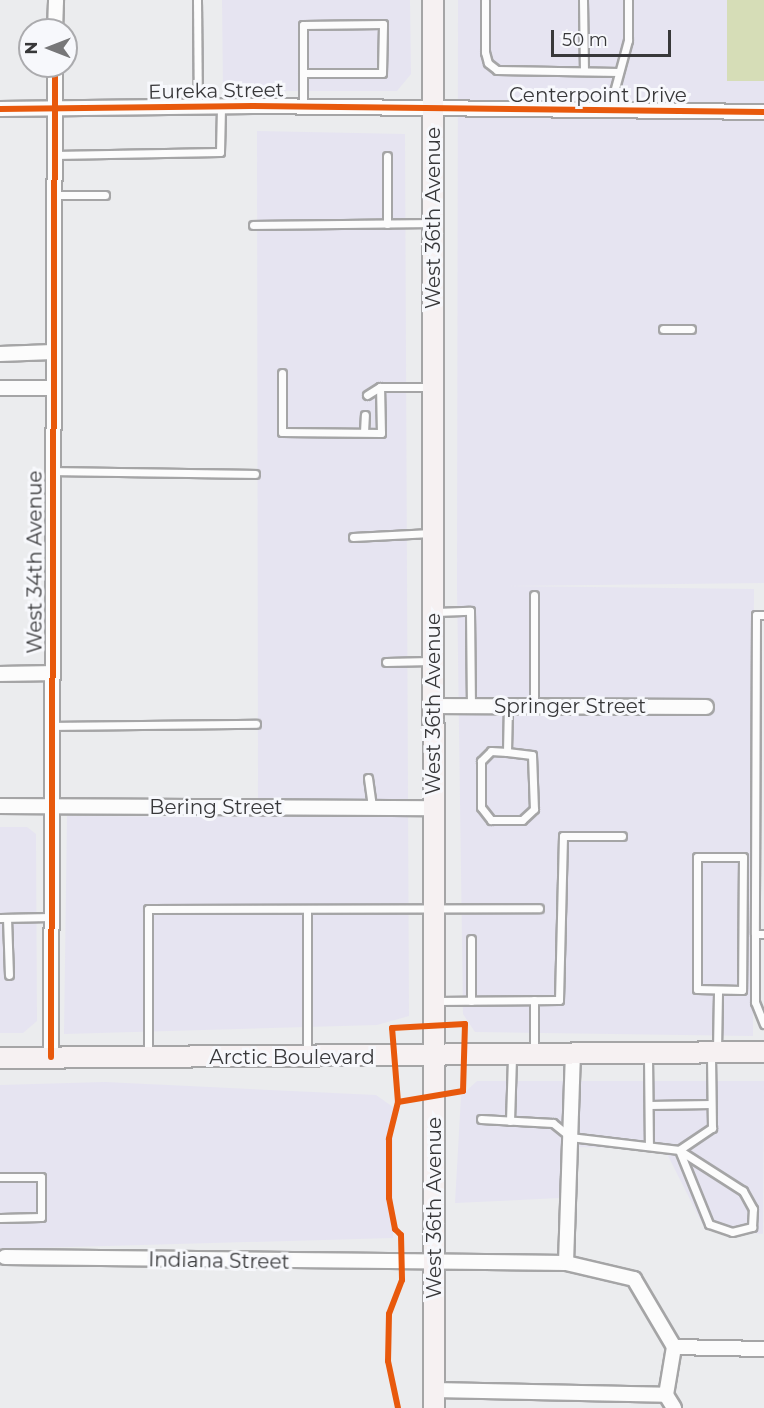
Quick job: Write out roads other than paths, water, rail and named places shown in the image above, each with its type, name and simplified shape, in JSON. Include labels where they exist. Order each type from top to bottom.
[{"type":"main road","name":"West 36th Avenue","points":[[433,0],[434,1399]]},
{"type":"main road","name":"Arctic Boulevard","points":[[0,1058],[764,1052]]},
{"type":"street","points":[[55,18],[56,0]]},
{"type":"street","name":"West 34th Avenue","points":[[51,1058],[50,673],[55,78]]},
{"type":"street","name":"Eureka Street","points":[[0,109],[303,107],[433,111]]},
{"type":"street","name":"Centerpoint Drive","points":[[433,111],[764,112]]},
{"type":"street","points":[[0,354],[52,352]]},
{"type":"street","points":[[0,388],[52,388]]},
{"type":"street","points":[[0,674],[50,673]]},
{"type":"street","name":"Springer Street","points":[[433,706],[706,707]]},
{"type":"street","name":"Bering Street","points":[[0,806],[432,808]]},
{"type":"street","points":[[566,1263],[573,1052]]},
{"type":"street","name":"Indiana Street","points":[[5,1257],[434,1264],[566,1263],[634,1279],[674,1347]]},
{"type":"street","points":[[674,1408],[666,1395],[674,1347],[764,1349]]},
{"type":"street","points":[[434,1399],[666,1395]]},
{"type":"lane","points":[[197,0],[198,108]]},
{"type":"lane","points":[[485,0],[485,52],[488,63],[497,70],[619,72]]},
{"type":"lane","points":[[584,0],[584,71]]},
{"type":"lane","points":[[613,111],[619,72],[628,40],[628,0]]},
{"type":"lane","points":[[303,73],[382,73],[383,24],[303,25],[303,73],[303,107]]},
{"type":"lane","points":[[54,155],[220,152],[221,107]]},
{"type":"lane","points":[[387,156],[387,224]]},
{"type":"lane","points":[[54,195],[105,195]]},
{"type":"lane","points":[[253,225],[433,223]]},
{"type":"lane","points":[[663,329],[691,329]]},
{"type":"lane","points":[[282,373],[282,432],[381,433],[380,387]]},
{"type":"lane","points":[[367,395],[380,387],[433,387]]},
{"type":"lane","points":[[364,432],[365,415]]},
{"type":"lane","points":[[52,471],[255,474]]},
{"type":"lane","points":[[353,537],[433,533]]},
{"type":"lane","points":[[534,595],[534,706]]},
{"type":"lane","points":[[433,612],[470,611],[471,706]]},
{"type":"lane","points":[[760,615],[755,1002],[764,1024]]},
{"type":"lane","points":[[386,662],[433,661]]},
{"type":"lane","points":[[507,752],[508,706]]},
{"type":"lane","points":[[51,726],[256,724]]},
{"type":"lane","points":[[491,751],[507,752],[532,755],[534,809],[522,820],[491,820],[481,807],[481,761],[491,751]]},
{"type":"lane","points":[[368,778],[372,808]]},
{"type":"lane","points":[[433,1001],[559,1000],[563,836],[622,836]]},
{"type":"lane","points":[[697,857],[743,857],[742,990],[718,990],[697,989],[697,857]]},
{"type":"lane","points":[[148,1057],[148,909],[539,908]]},
{"type":"lane","points":[[307,909],[307,1057]]},
{"type":"lane","points":[[9,975],[4,918],[51,917]]},
{"type":"lane","points":[[755,934],[764,934]]},
{"type":"lane","points":[[471,939],[471,1001]]},
{"type":"lane","points":[[679,1150],[712,1128],[711,1104],[718,990]]},
{"type":"lane","points":[[534,1000],[534,1053]]},
{"type":"lane","points":[[648,1052],[649,1146]]},
{"type":"lane","points":[[510,1121],[512,1054]]},
{"type":"lane","points":[[649,1105],[711,1104]]},
{"type":"lane","points":[[482,1119],[553,1123],[570,1137],[679,1150],[743,1191],[753,1209],[753,1227],[732,1232],[709,1224],[679,1150]]},
{"type":"lane","points":[[0,1177],[41,1177],[40,1217],[0,1218]]}]
